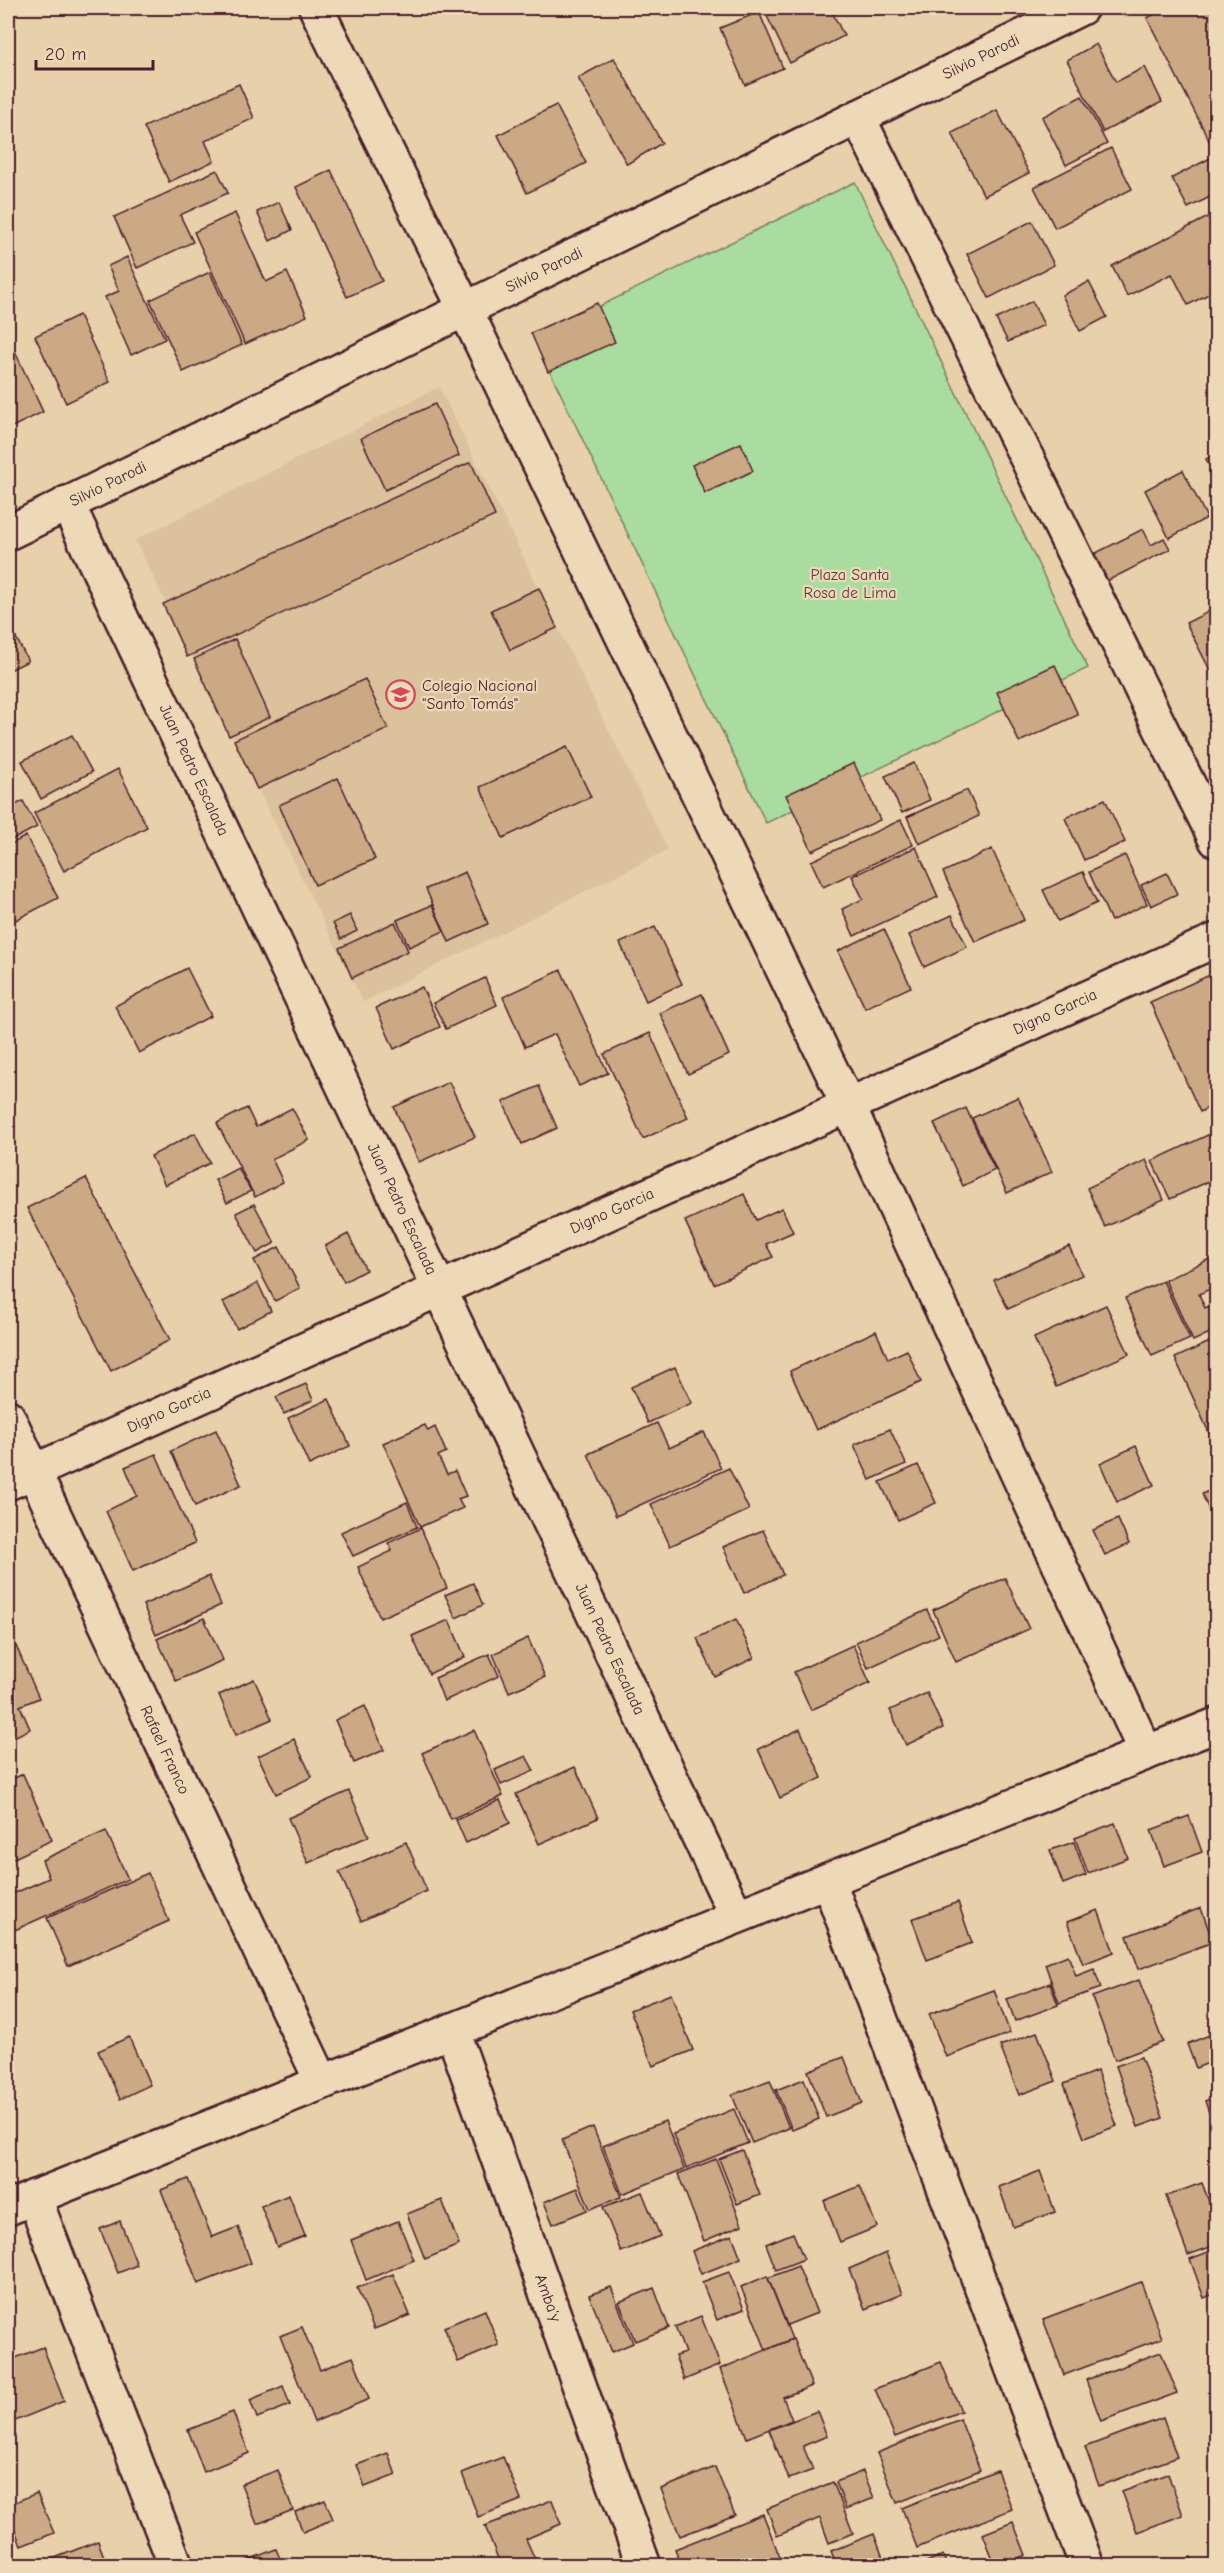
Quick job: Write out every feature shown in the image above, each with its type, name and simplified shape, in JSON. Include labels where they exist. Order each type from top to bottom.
[{"type":"street","points":[[316,8],[465,309],[848,1105],[1146,1753]]},
{"type":"street","name":"Silvio Parodi","points":[[8,533],[1081,8]]},
{"type":"street","points":[[858,117],[1216,840]]},
{"type":"street","name":"Juan Pedro Escalada","points":[[68,503],[736,1916]]},
{"type":"street","name":"Digno Garcia","points":[[20,1477],[1216,940]]},
{"type":"street","name":"Rafael Franco","points":[[8,1417],[20,1477],[322,2082]]},
{"type":"street","points":[[176,2565],[21,2203],[1146,1753],[1216,1728]]},
{"type":"street","points":[[828,1880],[1087,2565]]},
{"type":"street","name":"Amba'y","points":[[452,2030],[644,2565]]},
{"type":"shaded area","name":"Colegio Nacional \"Santo Tomás\"","points":[[439,387],[668,850],[363,1002],[135,540]]},
{"type":"green space","name":"Plaza Santa Rosa de Lima","points":[[855,182],[1088,668],[766,823],[534,338]]},
{"type":"building","points":[[763,8],[830,8],[844,36],[790,63]]},
{"type":"building","points":[[1167,8],[1216,8],[1216,149],[1214,150],[1147,18]]},
{"type":"building","points":[[759,12],[783,68],[745,85],[720,28]]},
{"type":"building","points":[[1096,44],[1116,82],[1145,67],[1162,102],[1103,132],[1067,60]]},
{"type":"building","points":[[614,58],[662,143],[627,164],[578,78]]},
{"type":"building","points":[[239,84],[254,118],[205,141],[214,161],[169,182],[144,127]]},
{"type":"building","points":[[1082,96],[1107,144],[1066,165],[1042,117]]},
{"type":"building","points":[[556,105],[586,163],[527,193],[498,135]]},
{"type":"building","points":[[997,110],[1029,173],[984,196],[952,133]]},
{"type":"building","points":[[1111,148],[1132,189],[1055,228],[1034,187]]},
{"type":"building","points":[[1216,155],[1216,194],[1188,208],[1172,178]]},
{"type":"building","points":[[217,170],[228,193],[180,215],[193,242],[137,268],[114,217]]},
{"type":"building","points":[[331,170],[382,281],[347,297],[296,187]]},
{"type":"building","points":[[279,202],[292,230],[270,241],[257,212]]},
{"type":"building","points":[[235,213],[266,282],[287,272],[307,316],[245,344],[194,232]]},
{"type":"building","points":[[1216,213],[1216,290],[1188,305],[1172,274],[1127,296],[1112,266]]},
{"type":"building","points":[[1032,221],[1054,265],[989,298],[967,254]]},
{"type":"building","points":[[127,257],[165,339],[131,355],[105,297],[119,291],[108,266]]},
{"type":"building","points":[[210,272],[242,345],[183,372],[150,300]]},
{"type":"building","points":[[1089,282],[1107,317],[1080,331],[1062,295]]},
{"type":"building","points":[[1032,301],[1044,325],[1008,342],[996,319]]},
{"type":"building","points":[[597,303],[615,342],[548,372],[531,333]]},
{"type":"building","points":[[79,315],[110,382],[66,403],[35,336]]},
{"type":"building","points":[[12,345],[43,412],[8,429],[8,347]]},
{"type":"building","points":[[435,404],[459,456],[385,490],[361,438]]},
{"type":"building","points":[[741,443],[753,471],[705,493],[692,465]]},
{"type":"building","points":[[1216,454],[1216,479],[1206,459]]},
{"type":"building","points":[[471,462],[495,516],[187,657],[163,604]]},
{"type":"building","points":[[1183,470],[1207,518],[1169,538],[1145,490]]},
{"type":"building","points":[[1143,529],[1151,545],[1164,538],[1170,549],[1107,581],[1094,554]]},
{"type":"building","points":[[539,588],[557,628],[510,650],[491,610]]},
{"type":"building","points":[[1216,608],[1216,667],[1210,670],[1186,623]]},
{"type":"building","points":[[8,622],[28,661],[8,671]]},
{"type":"building","points":[[235,639],[270,717],[229,736],[194,659]]},
{"type":"building","points":[[1055,665],[1078,715],[1019,742],[997,692]]},
{"type":"building","points":[[365,679],[388,729],[257,789],[234,740]]},
{"type":"building","points":[[72,735],[92,772],[41,799],[22,761]]},
{"type":"building","points":[[567,747],[591,797],[503,838],[480,787]]},
{"type":"building","points":[[854,763],[880,820],[812,851],[786,795]]},
{"type":"building","points":[[914,763],[930,800],[902,813],[885,776]]},
{"type":"building","points":[[118,769],[147,827],[64,871],[34,813]]},
{"type":"building","points":[[338,778],[375,859],[315,885],[279,805]]},
{"type":"building","points":[[967,790],[979,816],[919,844],[907,817]]},
{"type":"building","points":[[1105,799],[1125,842],[1084,860],[1065,818]]},
{"type":"building","points":[[23,801],[37,827],[10,841],[8,809]]},
{"type":"building","points":[[901,820],[913,845],[823,887],[811,861]]},
{"type":"building","points":[[26,836],[58,898],[8,924],[8,846]]},
{"type":"building","points":[[916,847],[938,897],[854,936],[842,909],[863,899],[852,876]]},
{"type":"building","points":[[992,849],[1024,920],[975,942],[943,872]]},
{"type":"building","points":[[1125,855],[1147,904],[1111,921],[1089,872]]},
{"type":"building","points":[[465,872],[488,924],[449,942],[426,889]]},
{"type":"building","points":[[1083,872],[1097,903],[1058,921],[1043,890]]},
{"type":"building","points":[[1167,873],[1177,894],[1151,906],[1141,885]]},
{"type":"building","points":[[432,905],[444,931],[409,947],[397,920]]},
{"type":"building","points":[[350,915],[357,931],[341,939],[333,923]]},
{"type":"building","points":[[952,915],[967,947],[924,967],[909,935]]},
{"type":"building","points":[[395,922],[408,951],[352,978],[339,948]]},
{"type":"building","points":[[655,927],[682,984],[646,1001],[620,943]]},
{"type":"building","points":[[884,929],[911,987],[865,1008],[838,951]]},
{"type":"building","points":[[187,968],[211,1016],[139,1053],[115,1006]]},
{"type":"building","points":[[561,970],[608,1073],[579,1086],[555,1034],[525,1047],[503,997]]},
{"type":"building","points":[[1212,974],[1216,984],[1216,1104],[1200,1112],[1150,1002]]},
{"type":"building","points":[[485,978],[497,1005],[446,1029],[433,1003]]},
{"type":"building","points":[[422,987],[440,1027],[394,1049],[376,1008]]},
{"type":"building","points":[[702,994],[729,1055],[688,1074],[660,1013]]},
{"type":"building","points":[[650,1033],[688,1118],[643,1139],[604,1054]]},
{"type":"building","points":[[449,1082],[475,1137],[419,1162],[394,1107]]},
{"type":"building","points":[[539,1086],[557,1128],[522,1144],[503,1102]]},
{"type":"building","points":[[1018,1097],[1052,1172],[1007,1193],[972,1118]]},
{"type":"building","points":[[247,1108],[256,1127],[292,1108],[309,1140],[272,1159],[283,1182],[255,1197],[217,1123]]},
{"type":"building","points":[[966,1108],[995,1170],[963,1186],[934,1123]]},
{"type":"building","points":[[195,1133],[210,1163],[165,1185],[151,1156]]},
{"type":"building","points":[[1210,1134],[1216,1148],[1216,1178],[1170,1199],[1152,1161]]},
{"type":"building","points":[[1146,1160],[1164,1200],[1105,1227],[1087,1188]]},
{"type":"building","points":[[238,1168],[251,1191],[227,1203],[215,1180]]},
{"type":"building","points":[[86,1178],[170,1340],[111,1371],[27,1208]]},
{"type":"building","points":[[744,1194],[756,1220],[782,1208],[793,1232],[766,1244],[773,1257],[714,1284],[685,1221]]},
{"type":"building","points":[[254,1204],[275,1243],[257,1253],[236,1213]]},
{"type":"building","points":[[348,1234],[366,1270],[344,1282],[325,1246]]},
{"type":"building","points":[[1069,1246],[1082,1275],[1008,1309],[994,1280]]},
{"type":"building","points":[[279,1247],[300,1288],[275,1301],[254,1260]]},
{"type":"building","points":[[1216,1256],[1216,1286],[1199,1294],[1205,1308],[1216,1303],[1216,1330],[1193,1341],[1165,1280]]},
{"type":"building","points":[[1163,1281],[1190,1339],[1152,1356],[1125,1298]]},
{"type":"building","points":[[258,1283],[271,1311],[237,1329],[223,1302]]},
{"type":"building","points":[[1106,1305],[1129,1354],[1056,1387],[1034,1338]]},
{"type":"building","points":[[876,1331],[888,1359],[907,1350],[921,1382],[816,1430],[790,1371]]},
{"type":"building","points":[[1216,1339],[1216,1448],[1175,1358]]},
{"type":"building","points":[[675,1367],[692,1403],[648,1423],[631,1387]]},
{"type":"building","points":[[306,1384],[313,1400],[284,1414],[276,1397]]},
{"type":"building","points":[[329,1399],[350,1446],[309,1465],[288,1418]]},
{"type":"building","points":[[657,1423],[669,1448],[704,1432],[721,1468],[616,1516],[588,1454]]},
{"type":"building","points":[[425,1425],[428,1431],[435,1427],[446,1452],[438,1456],[447,1474],[455,1471],[466,1496],[458,1499],[463,1508],[420,1527],[383,1443]]},
{"type":"building","points":[[890,1429],[906,1464],[870,1480],[854,1445]]},
{"type":"building","points":[[216,1430],[241,1485],[195,1506],[171,1451]]},
{"type":"building","points":[[1136,1446],[1154,1485],[1117,1502],[1100,1463]]},
{"type":"building","points":[[156,1454],[195,1543],[133,1571],[106,1511],[137,1496],[125,1467]]},
{"type":"building","points":[[918,1465],[936,1503],[898,1520],[880,1482]]},
{"type":"building","points":[[729,1468],[749,1510],[670,1546],[651,1504]]},
{"type":"building","points":[[1216,1488],[1216,1526],[1202,1494]]},
{"type":"building","points":[[407,1502],[417,1527],[353,1556],[341,1532]]},
{"type":"building","points":[[1118,1519],[1129,1544],[1105,1555],[1093,1530]]},
{"type":"building","points":[[421,1528],[447,1588],[380,1618],[358,1567],[392,1551],[388,1543]]},
{"type":"building","points":[[763,1530],[783,1575],[744,1593],[723,1547]]},
{"type":"building","points":[[209,1576],[221,1605],[156,1635],[143,1605]]},
{"type":"building","points":[[1005,1578],[1029,1629],[956,1662],[933,1610]]},
{"type":"building","points":[[473,1583],[483,1605],[456,1618],[445,1595]]},
{"type":"building","points":[[927,1610],[939,1635],[868,1668],[856,1642]]},
{"type":"building","points":[[204,1618],[223,1660],[176,1681],[157,1639]]},
{"type":"building","points":[[736,1619],[754,1658],[715,1677],[697,1638]]},
{"type":"building","points":[[449,1620],[465,1657],[429,1674],[412,1636]]},
{"type":"building","points":[[528,1638],[545,1677],[509,1692],[493,1654]]},
{"type":"building","points":[[8,1640],[11,1648],[16,1646],[39,1698],[20,1706],[30,1729],[14,1737],[8,1722]]},
{"type":"building","points":[[853,1645],[870,1683],[811,1710],[794,1672]]},
{"type":"building","points":[[489,1654],[499,1676],[444,1701],[435,1678]]},
{"type":"building","points":[[254,1679],[272,1719],[236,1735],[219,1695]]},
{"type":"building","points":[[927,1693],[943,1728],[906,1745],[890,1710]]},
{"type":"building","points":[[365,1706],[384,1750],[354,1763],[335,1720]]},
{"type":"building","points":[[800,1729],[822,1778],[780,1798],[758,1749]]},
{"type":"building","points":[[474,1730],[503,1796],[451,1819],[422,1753]]},
{"type":"building","points":[[294,1739],[312,1777],[276,1794],[258,1756]]},
{"type":"building","points":[[526,1756],[534,1771],[501,1785],[495,1770]]},
{"type":"building","points":[[575,1767],[598,1818],[539,1844],[516,1794]]},
{"type":"building","points":[[23,1774],[52,1840],[8,1861],[8,1781]]},
{"type":"building","points":[[349,1791],[369,1836],[308,1863],[288,1818]]},
{"type":"building","points":[[500,1800],[510,1823],[466,1843],[456,1820]]},
{"type":"building","points":[[1189,1816],[1202,1852],[1164,1866],[1151,1830]]},
{"type":"building","points":[[1115,1823],[1128,1858],[1088,1873],[1075,1838]]},
{"type":"building","points":[[106,1831],[128,1879],[8,1933],[8,1896],[49,1878],[42,1860]]},
{"type":"building","points":[[406,1842],[427,1891],[361,1921],[339,1872]]},
{"type":"building","points":[[1074,1842],[1086,1875],[1063,1884],[1050,1850]]},
{"type":"building","points":[[148,1873],[169,1921],[68,1966],[47,1918]]},
{"type":"building","points":[[958,1902],[972,1943],[927,1960],[912,1919]]},
{"type":"building","points":[[1201,1908],[1213,1942],[1139,1969],[1127,1936]]},
{"type":"building","points":[[1098,1910],[1114,1952],[1083,1964],[1067,1922]]},
{"type":"building","points":[[1068,1955],[1076,1976],[1094,1969],[1101,1988],[1059,2003],[1045,1964]]},
{"type":"building","points":[[1139,1980],[1163,2042],[1115,2060],[1092,1997]]},
{"type":"building","points":[[1050,1983],[1058,2005],[1015,2021],[1007,1999]]},
{"type":"building","points":[[994,1990],[1010,2033],[946,2057],[929,2014]]},
{"type":"building","points":[[671,1994],[693,2050],[653,2066],[630,2010]]},
{"type":"building","points":[[1037,2032],[1056,2081],[1019,2095],[1000,2046]]},
{"type":"building","points":[[1212,2034],[1216,2046],[1216,2060],[1196,2068],[1187,2044]]},
{"type":"building","points":[[129,2037],[150,2085],[120,2099],[98,2051]]},
{"type":"building","points":[[844,2057],[862,2103],[826,2117],[808,2071]]},
{"type":"building","points":[[1141,2057],[1163,2118],[1138,2127],[1116,2066]]},
{"type":"building","points":[[1097,2071],[1117,2126],[1084,2138],[1064,2084]]},
{"type":"building","points":[[804,2079],[819,2119],[792,2130],[776,2090]]},
{"type":"building","points":[[770,2080],[789,2128],[752,2143],[732,2095]]},
{"type":"building","points":[[1216,2096],[1216,2134],[1205,2101]]},
{"type":"building","points":[[734,2109],[748,2143],[686,2168],[673,2134]]},
{"type":"building","points":[[665,2121],[684,2169],[622,2194],[603,2146]]},
{"type":"building","points":[[593,2127],[621,2197],[590,2209],[562,2140]]},
{"type":"building","points":[[742,2150],[760,2195],[737,2204],[719,2159]]},
{"type":"building","points":[[716,2159],[742,2225],[704,2241],[678,2174]]},
{"type":"building","points":[[1040,2171],[1055,2212],[1013,2227],[999,2187]]},
{"type":"building","points":[[188,2179],[212,2237],[238,2227],[251,2263],[198,2284],[161,2190]]},
{"type":"building","points":[[1202,2183],[1216,2221],[1216,2245],[1188,2255],[1166,2196]]},
{"type":"building","points":[[860,2186],[877,2227],[840,2242],[824,2201]]},
{"type":"building","points":[[578,2188],[587,2210],[553,2224],[544,2202]]},
{"type":"building","points":[[642,2192],[660,2236],[621,2252],[603,2207]]},
{"type":"building","points":[[289,2195],[305,2236],[277,2247],[261,2206]]},
{"type":"building","points":[[442,2200],[459,2245],[425,2259],[407,2214]]},
{"type":"building","points":[[120,2221],[137,2265],[118,2273],[100,2229]]},
{"type":"building","points":[[398,2221],[414,2260],[366,2280],[351,2240]]},
{"type":"building","points":[[793,2233],[804,2259],[776,2270],[766,2244]]},
{"type":"building","points":[[732,2235],[741,2258],[701,2274],[692,2251]]},
{"type":"building","points":[[1216,2249],[1216,2293],[1204,2298],[1190,2259]]},
{"type":"building","points":[[886,2253],[902,2294],[865,2309],[849,2269]]},
{"type":"building","points":[[798,2266],[817,2313],[787,2325],[768,2278]]},
{"type":"building","points":[[729,2272],[744,2309],[717,2320],[702,2282]]},
{"type":"building","points":[[393,2274],[410,2315],[374,2329],[357,2288]]},
{"type":"building","points":[[767,2276],[792,2339],[766,2350],[741,2287]]},
{"type":"building","points":[[1141,2282],[1162,2338],[1064,2375],[1043,2319]]},
{"type":"building","points":[[611,2287],[633,2343],[612,2352],[589,2295]]},
{"type":"building","points":[[654,2288],[669,2328],[635,2341],[619,2302]]},
{"type":"building","points":[[485,2310],[499,2345],[458,2362],[444,2327]]},
{"type":"building","points":[[701,2316],[720,2365],[684,2380],[675,2356],[685,2353],[675,2327]]},
{"type":"building","points":[[302,2327],[320,2370],[353,2357],[369,2399],[314,2422],[280,2336]]},
{"type":"building","points":[[793,2339],[812,2386],[783,2397],[792,2420],[747,2438],[720,2369]]},
{"type":"building","points":[[43,2347],[64,2401],[8,2424],[8,2361]]},
{"type":"building","points":[[1161,2352],[1177,2393],[1101,2421],[1086,2380]]},
{"type":"building","points":[[941,2362],[961,2411],[895,2437],[875,2389]]},
{"type":"building","points":[[283,2386],[290,2405],[257,2418],[250,2400]]},
{"type":"building","points":[[817,2411],[827,2436],[803,2446],[813,2470],[789,2479],[769,2430]]},
{"type":"building","points":[[233,2412],[249,2453],[204,2472],[188,2430]]},
{"type":"building","points":[[1163,2418],[1177,2457],[1099,2486],[1085,2447]]},
{"type":"building","points":[[960,2419],[980,2470],[897,2503],[877,2453]]},
{"type":"building","points":[[388,2453],[396,2475],[365,2487],[357,2465]]},
{"type":"building","points":[[503,2457],[521,2500],[478,2517],[462,2473]]},
{"type":"building","points":[[715,2467],[735,2515],[680,2536],[661,2489]]},
{"type":"building","points":[[278,2470],[293,2510],[257,2524],[241,2484]]},
{"type":"building","points":[[997,2470],[1012,2509],[917,2548],[902,2508]]},
{"type":"building","points":[[863,2471],[874,2498],[846,2509],[836,2482]]},
{"type":"building","points":[[1168,2474],[1183,2515],[1137,2532],[1122,2491]]},
{"type":"building","points":[[833,2482],[853,2533],[829,2543],[820,2518],[777,2536],[767,2509]]},
{"type":"building","points":[[37,2493],[54,2533],[21,2546],[8,2511],[8,2505]]},
{"type":"building","points":[[325,2500],[333,2519],[303,2532],[295,2512]]},
{"type":"building","points":[[552,2500],[561,2524],[526,2539],[538,2566],[501,2566],[485,2526]]},
{"type":"building","points":[[763,2514],[781,2560],[768,2566],[682,2566],[675,2549]]},
{"type":"building","points":[[1013,2522],[1026,2555],[1013,2560],[1016,2566],[975,2566],[993,2559],[983,2534]]},
{"type":"building","points":[[874,2534],[886,2566],[837,2566],[831,2551]]},
{"type":"building","points":[[98,2541],[106,2562],[97,2566],[49,2566],[47,2561]]},
{"type":"building","points":[[276,2549],[283,2566],[238,2566],[238,2564]]},
{"type":"building","points":[[943,2555],[947,2566],[919,2566],[919,2565]]},
{"type":"building","points":[[1191,2557],[1194,2566],[1169,2566]]},
{"type":"place","name":"Colegio Nacional \"Santo Tomás\"","points":[[401,695]]}]
